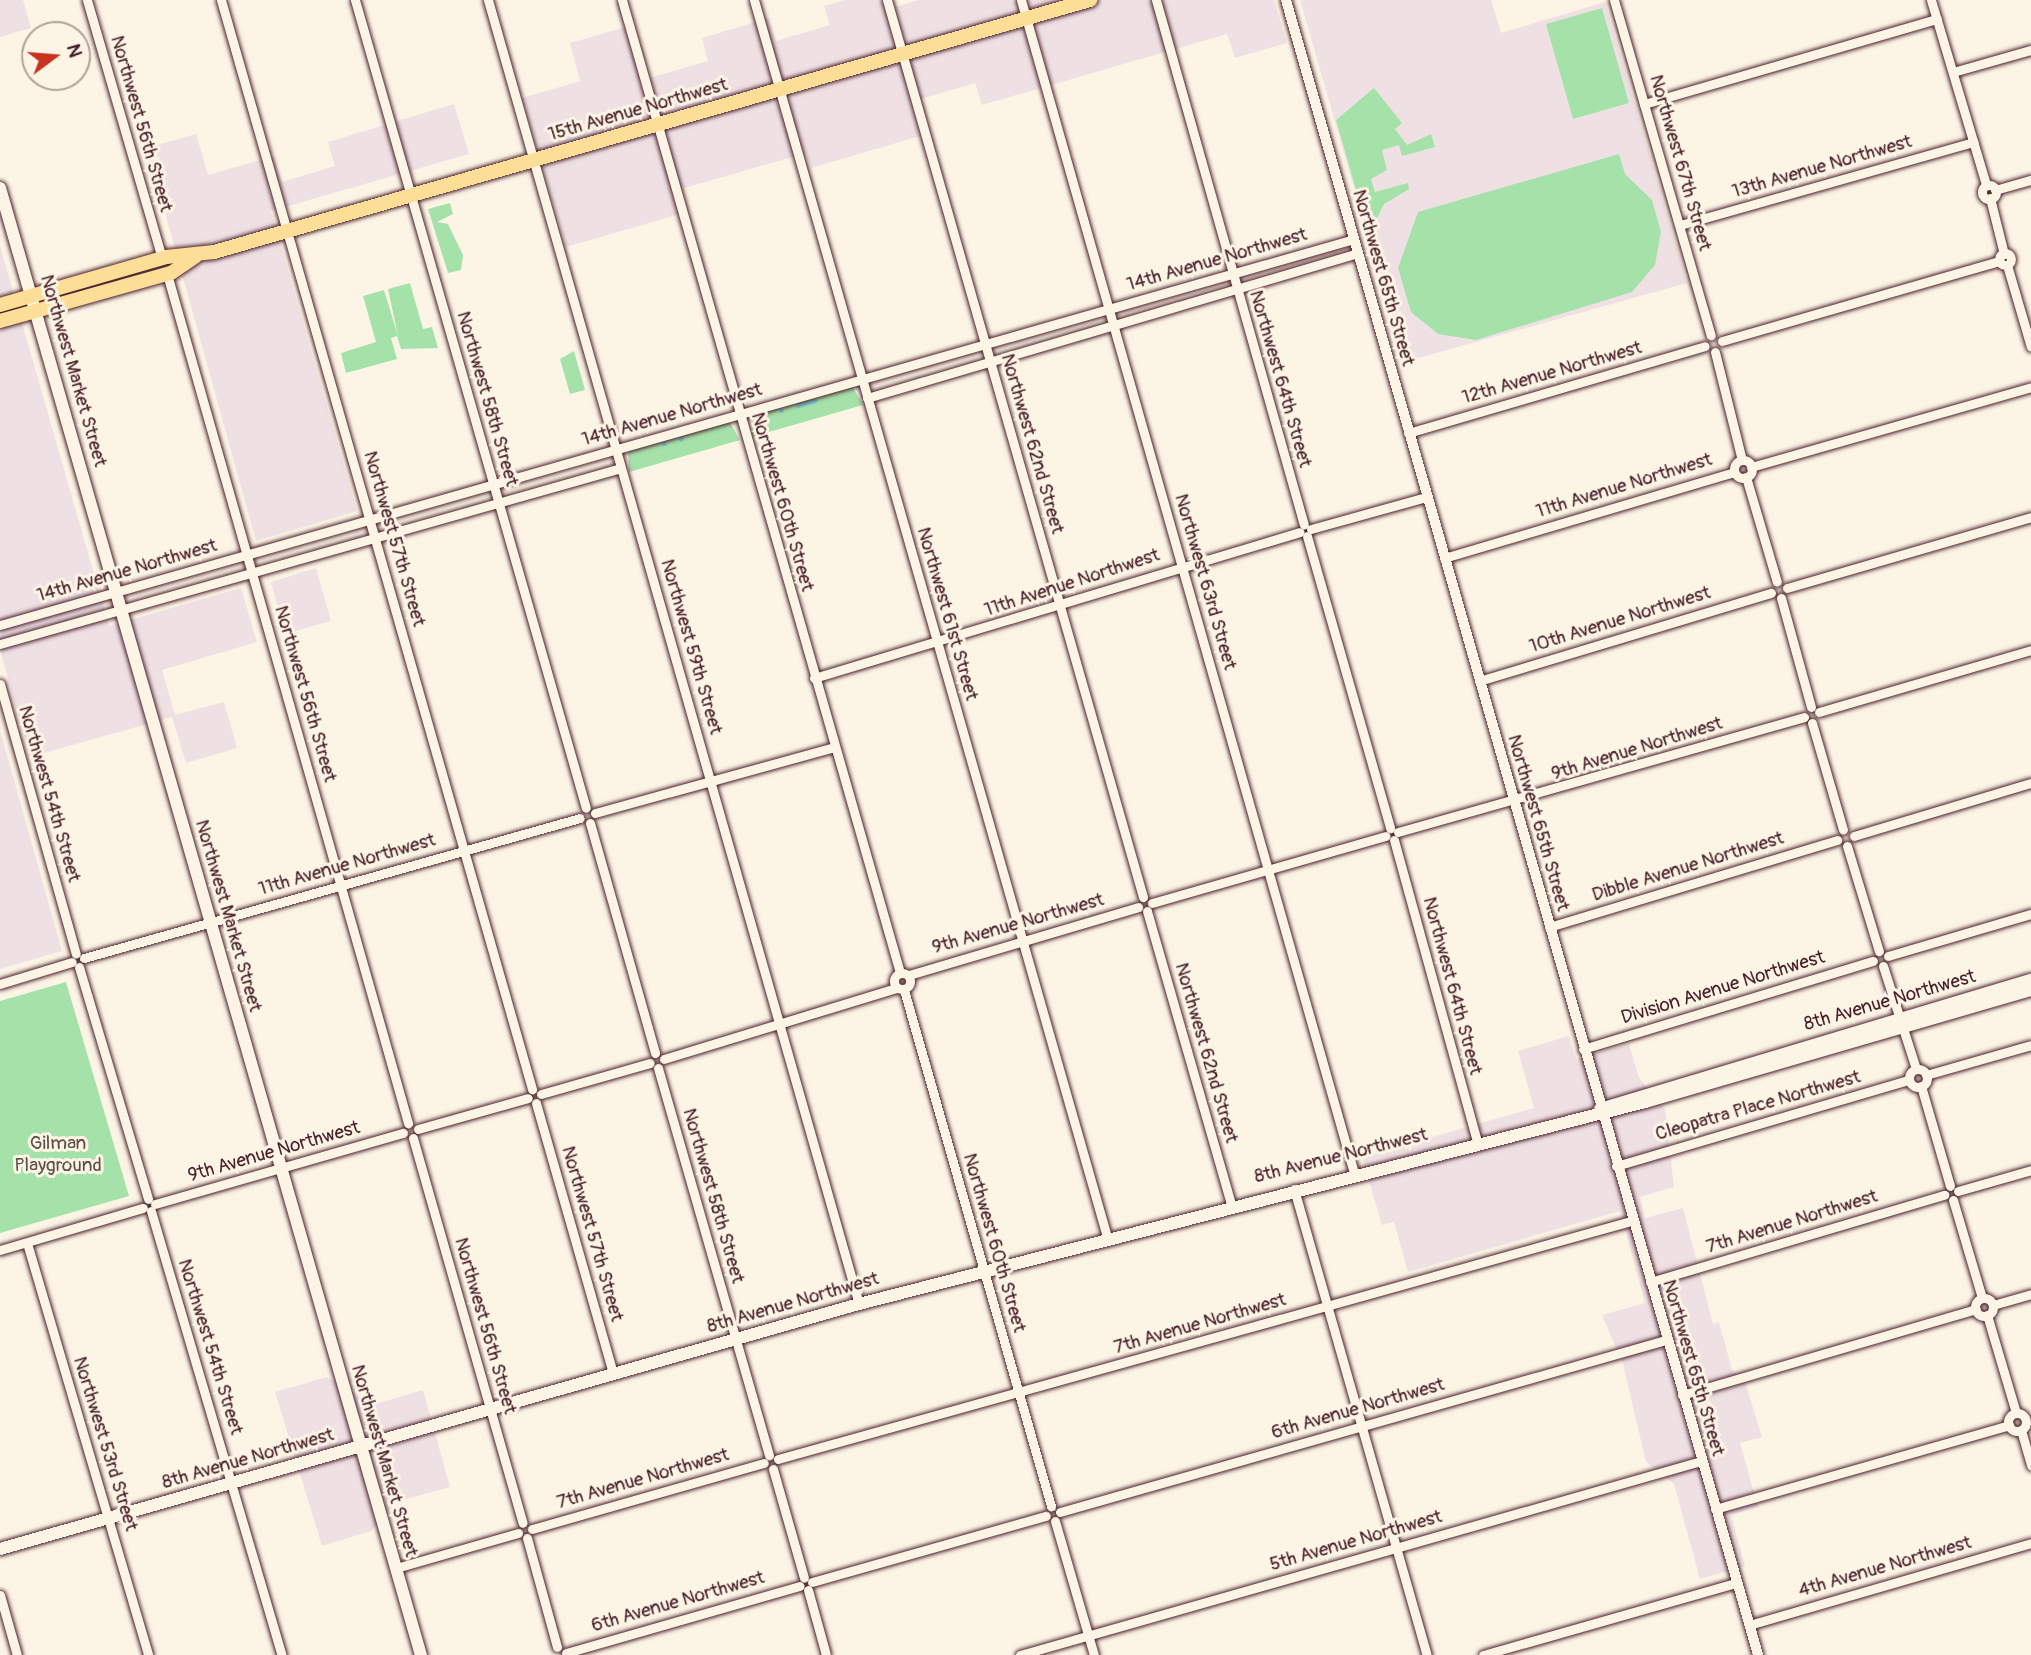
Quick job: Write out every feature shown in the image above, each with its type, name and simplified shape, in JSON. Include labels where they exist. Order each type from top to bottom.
[{"type":"main road","name":"15th Avenue Northwest","points":[[0,321],[167,274],[197,257],[1090,0]]},
{"type":"main road","name":"Northwest Market Street","points":[[0,188],[359,1447],[421,1655]]},
{"type":"main road","name":"15th Avenue Northwest","points":[[0,305],[162,258],[197,257]]},
{"type":"main road","name":"8th Avenue Northwest","points":[[0,1549],[983,1270],[1600,1109],[1645,1102],[2031,980]]},
{"type":"main road","name":"8th Avenue Northwest","points":[[1901,1023],[2031,990]]},
{"type":"street","name":"Northwest 56th Street","points":[[87,0],[162,258]]},
{"type":"street","name":"Northwest 57th Street","points":[[221,0],[613,1374]]},
{"type":"street","name":"Northwest 58th Street","points":[[355,0],[588,818]]},
{"type":"street","name":"Northwest 59th Street","points":[[488,0],[859,1304]]},
{"type":"street","name":"Northwest 60th Street","points":[[622,0],[814,678],[904,974]]},
{"type":"street","name":"Northwest 61st Street","points":[[754,0],[1107,1237]]},
{"type":"street","name":"Northwest 62nd Street","points":[[887,0],[1231,1204]]},
{"type":"street","name":"Northwest 63rd Street","points":[[1021,0],[1354,1173]]},
{"type":"street","name":"Northwest 64th Street","points":[[1156,0],[1477,1142]]},
{"type":"street","name":"Northwest 65th Street","points":[[1286,0],[1631,1221],[1758,1655]]},
{"type":"street","name":"Northwest 67th Street","points":[[1614,0],[1711,335]]},
{"type":"street","points":[[1931,0],[1973,142],[1991,191],[2004,260],[2026,312],[2031,347]]},
{"type":"street","points":[[1644,104],[1937,19]]},
{"type":"street","points":[[1953,72],[2031,50]]},
{"type":"street","name":"13th Avenue Northwest","points":[[1680,225],[1973,142]]},
{"type":"street","points":[[1991,191],[2031,180]]},
{"type":"street","name":"14th Avenue Northwest","points":[[0,625],[1353,239]]},
{"type":"street","name":"14th Avenue Northwest","points":[[867,398],[1358,253]]},
{"type":"street","points":[[1715,352],[1722,341],[2004,260]]},
{"type":"street","name":"Northwest 56th Street","points":[[167,274],[408,1123]]},
{"type":"street","points":[[1722,341],[1711,335],[1705,346],[1715,352],[1742,460],[1751,467]]},
{"type":"street","name":"12th Avenue Northwest","points":[[1408,433],[1705,346]]},
{"type":"street","points":[[1787,588],[1777,582],[1746,477],[1751,467],[2031,387]]},
{"type":"street","points":[[1742,460],[1734,472],[1746,477]]},
{"type":"street","name":"14th Avenue Northwest","points":[[0,644],[253,575],[621,468]]},
{"type":"street","name":"11th Avenue Northwest","points":[[1444,558],[1734,472]]},
{"type":"street","name":"11th Avenue Northwest","points":[[814,678],[1426,497]]},
{"type":"street","points":[[1781,598],[1787,588],[2031,517]]},
{"type":"street","points":[[1777,582],[1771,593],[1781,598],[1815,709],[1808,720]]},
{"type":"street","name":"10th Avenue Northwest","points":[[1479,681],[1771,593]]},
{"type":"street","points":[[1808,720],[1815,709],[2031,650]]},
{"type":"street","name":"Northwest 54th Street","points":[[0,684],[149,1205],[282,1655]]},
{"type":"street","points":[[1808,720],[1843,830],[1854,836]]},
{"type":"street","name":"9th Avenue Northwest","points":[[904,974],[1392,834],[1808,720]]},
{"type":"street","name":"11th Avenue Northwest","points":[[0,984],[834,747]]},
{"type":"street","points":[[1847,846],[1854,836],[2031,783]]},
{"type":"street","points":[[588,818],[657,1063]]},
{"type":"street","points":[[1843,830],[1837,840],[1847,846],[1883,954],[1883,966],[1916,1069],[1926,1075],[2031,1045]]},
{"type":"street","name":"Dibble Avenue Northwest","points":[[1549,927],[1837,840]]},
{"type":"street","points":[[1883,966],[1873,961],[1883,954],[2031,914]]},
{"type":"street","name":"Division Avenue Northwest","points":[[1583,1049],[1873,961]]},
{"type":"street","points":[[408,1123],[403,1133],[415,1134],[534,1096],[780,1027],[900,989],[904,974]]},
{"type":"street","name":"Northwest 60th Street","points":[[900,989],[1051,1506]]},
{"type":"street","name":"Northwest 58th Street","points":[[657,1063],[826,1655]]},
{"type":"street","points":[[1916,1069],[1909,1080],[1921,1086]]},
{"type":"street","points":[[1926,1075],[1921,1086],[1954,1188]]},
{"type":"street","name":"Cleopatra Place Northwest","points":[[1616,1166],[1909,1080]]},
{"type":"street","points":[[408,1123],[415,1134]]},
{"type":"street","name":"9th Avenue Northwest","points":[[0,1250],[403,1133]]},
{"type":"street","name":"Northwest 56th Street","points":[[415,1134],[490,1409],[527,1530],[555,1651]]},
{"type":"street","points":[[1993,1305],[1982,1298],[1948,1197],[1954,1188],[2031,1170]]},
{"type":"street","points":[[1293,1188],[1427,1655]]},
{"type":"street","name":"7th Avenue Northwest","points":[[1650,1282],[1948,1197]]},
{"type":"street","name":"7th Avenue Northwest","points":[[527,1530],[1631,1221]]},
{"type":"street","name":"Northwest 53rd Street","points":[[27,1243],[148,1655]]},
{"type":"street","points":[[1987,1315],[1993,1305],[2031,1294]]},
{"type":"street","points":[[1976,1309],[1982,1298]]},
{"type":"street","points":[[1682,1395],[1976,1309],[1987,1315],[2016,1413],[2028,1419],[2021,1430]]},
{"type":"street","name":"6th Avenue Northwest","points":[[1058,1516],[1666,1340]]},
{"type":"street","points":[[1715,1509],[2009,1424],[2016,1413]]},
{"type":"street","points":[[2009,1424],[2021,1430],[2031,1466]]},
{"type":"street","name":"5th Avenue Northwest","points":[[1020,1655],[1701,1461]]},
{"type":"street","points":[[1058,1516],[1046,1516],[1051,1506],[1058,1516],[1094,1655]]},
{"type":"street","name":"6th Avenue Northwest","points":[[566,1654],[1046,1516]]},
{"type":"street","points":[[396,1568],[527,1530]]},
{"type":"street","name":"4th Avenue Northwest","points":[[1749,1625],[2031,1543]]},
{"type":"street","points":[[1483,1655],[1736,1583]]},
{"type":"street","points":[[0,1595],[17,1655]]},
{"type":"street","points":[[555,1651],[566,1654]]},
{"type":"shaded area","points":[[0,0],[23,0],[29,21],[21,21],[21,31],[0,37]]},
{"type":"shaded area","points":[[845,0],[893,0],[895,7],[918,0],[1274,0],[1287,43],[1235,58],[1227,34],[982,105],[975,83],[911,102],[920,136],[811,168],[806,153],[681,189],[687,212],[566,247],[522,98],[580,81],[570,43],[633,25],[649,78],[708,61],[702,38],[769,18],[776,41],[830,25],[824,6]]},
{"type":"shaded area","points":[[1300,0],[1491,0],[1501,33],[1605,2],[1687,283],[1404,362]]},
{"type":"shaded area","points":[[454,104],[469,154],[271,211],[357,511],[256,541],[147,148],[196,134],[208,175],[274,156],[282,182],[335,166],[328,142]]},
{"type":"shaded area","points":[[0,246],[109,626],[241,588],[257,642],[162,670],[175,715],[224,702],[237,748],[186,763],[172,717],[30,757],[0,650]]},
{"type":"shaded area","points":[[316,568],[331,621],[285,634],[271,582]]},
{"type":"shaded area","points":[[0,730],[62,951],[0,969]]},
{"type":"shaded area","points":[[1569,1036],[1576,1059],[1629,1044],[1639,1078],[1665,1109],[1674,1187],[1640,1197],[1645,1218],[1683,1208],[1713,1324],[1719,1322],[1732,1370],[1746,1385],[1762,1437],[1740,1443],[1758,1507],[1731,1515],[1745,1566],[1700,1579],[1674,1484],[1646,1462],[1623,1364],[1602,1315],[1645,1303],[1620,1211],[1408,1272],[1394,1222],[1382,1225],[1362,1157],[1534,1108],[1518,1051]]},
{"type":"shaded area","points":[[327,1377],[372,1405],[423,1390],[450,1487],[396,1502],[371,1531],[322,1546],[275,1392]]},
{"type":"green space","points":[[1602,8],[1629,103],[1573,119],[1546,24]]},
{"type":"green space","points":[[1374,88],[1402,123],[1395,129],[1407,145],[1431,134],[1435,147],[1402,156],[1399,145],[1382,150],[1387,170],[1371,179],[1375,192],[1408,183],[1409,189],[1384,204],[1369,235],[1336,120]]},
{"type":"green space","points":[[1619,154],[1625,174],[1652,200],[1661,232],[1655,265],[1632,292],[1476,340],[1438,334],[1411,312],[1398,268],[1418,212]]},
{"type":"green space","points":[[450,203],[453,214],[437,222],[448,224],[463,255],[461,270],[448,273],[428,209]]},
{"type":"green space","points":[[410,283],[423,329],[432,327],[438,348],[401,349],[397,336],[391,338],[397,359],[346,373],[341,353],[376,342],[363,296],[384,290],[398,336],[388,289]]},
{"type":"green space","points":[[574,351],[585,390],[570,394],[560,359]]},
{"type":"green space","points":[[852,386],[863,405],[752,437],[752,414]]},
{"type":"green space","points":[[729,421],[740,440],[629,472],[628,449]]},
{"type":"green space","name":"Gilman Playground","points":[[66,982],[129,1196],[0,1233],[0,1001]]},
{"type":"waterway","points":[[798,406],[815,401]]}]
